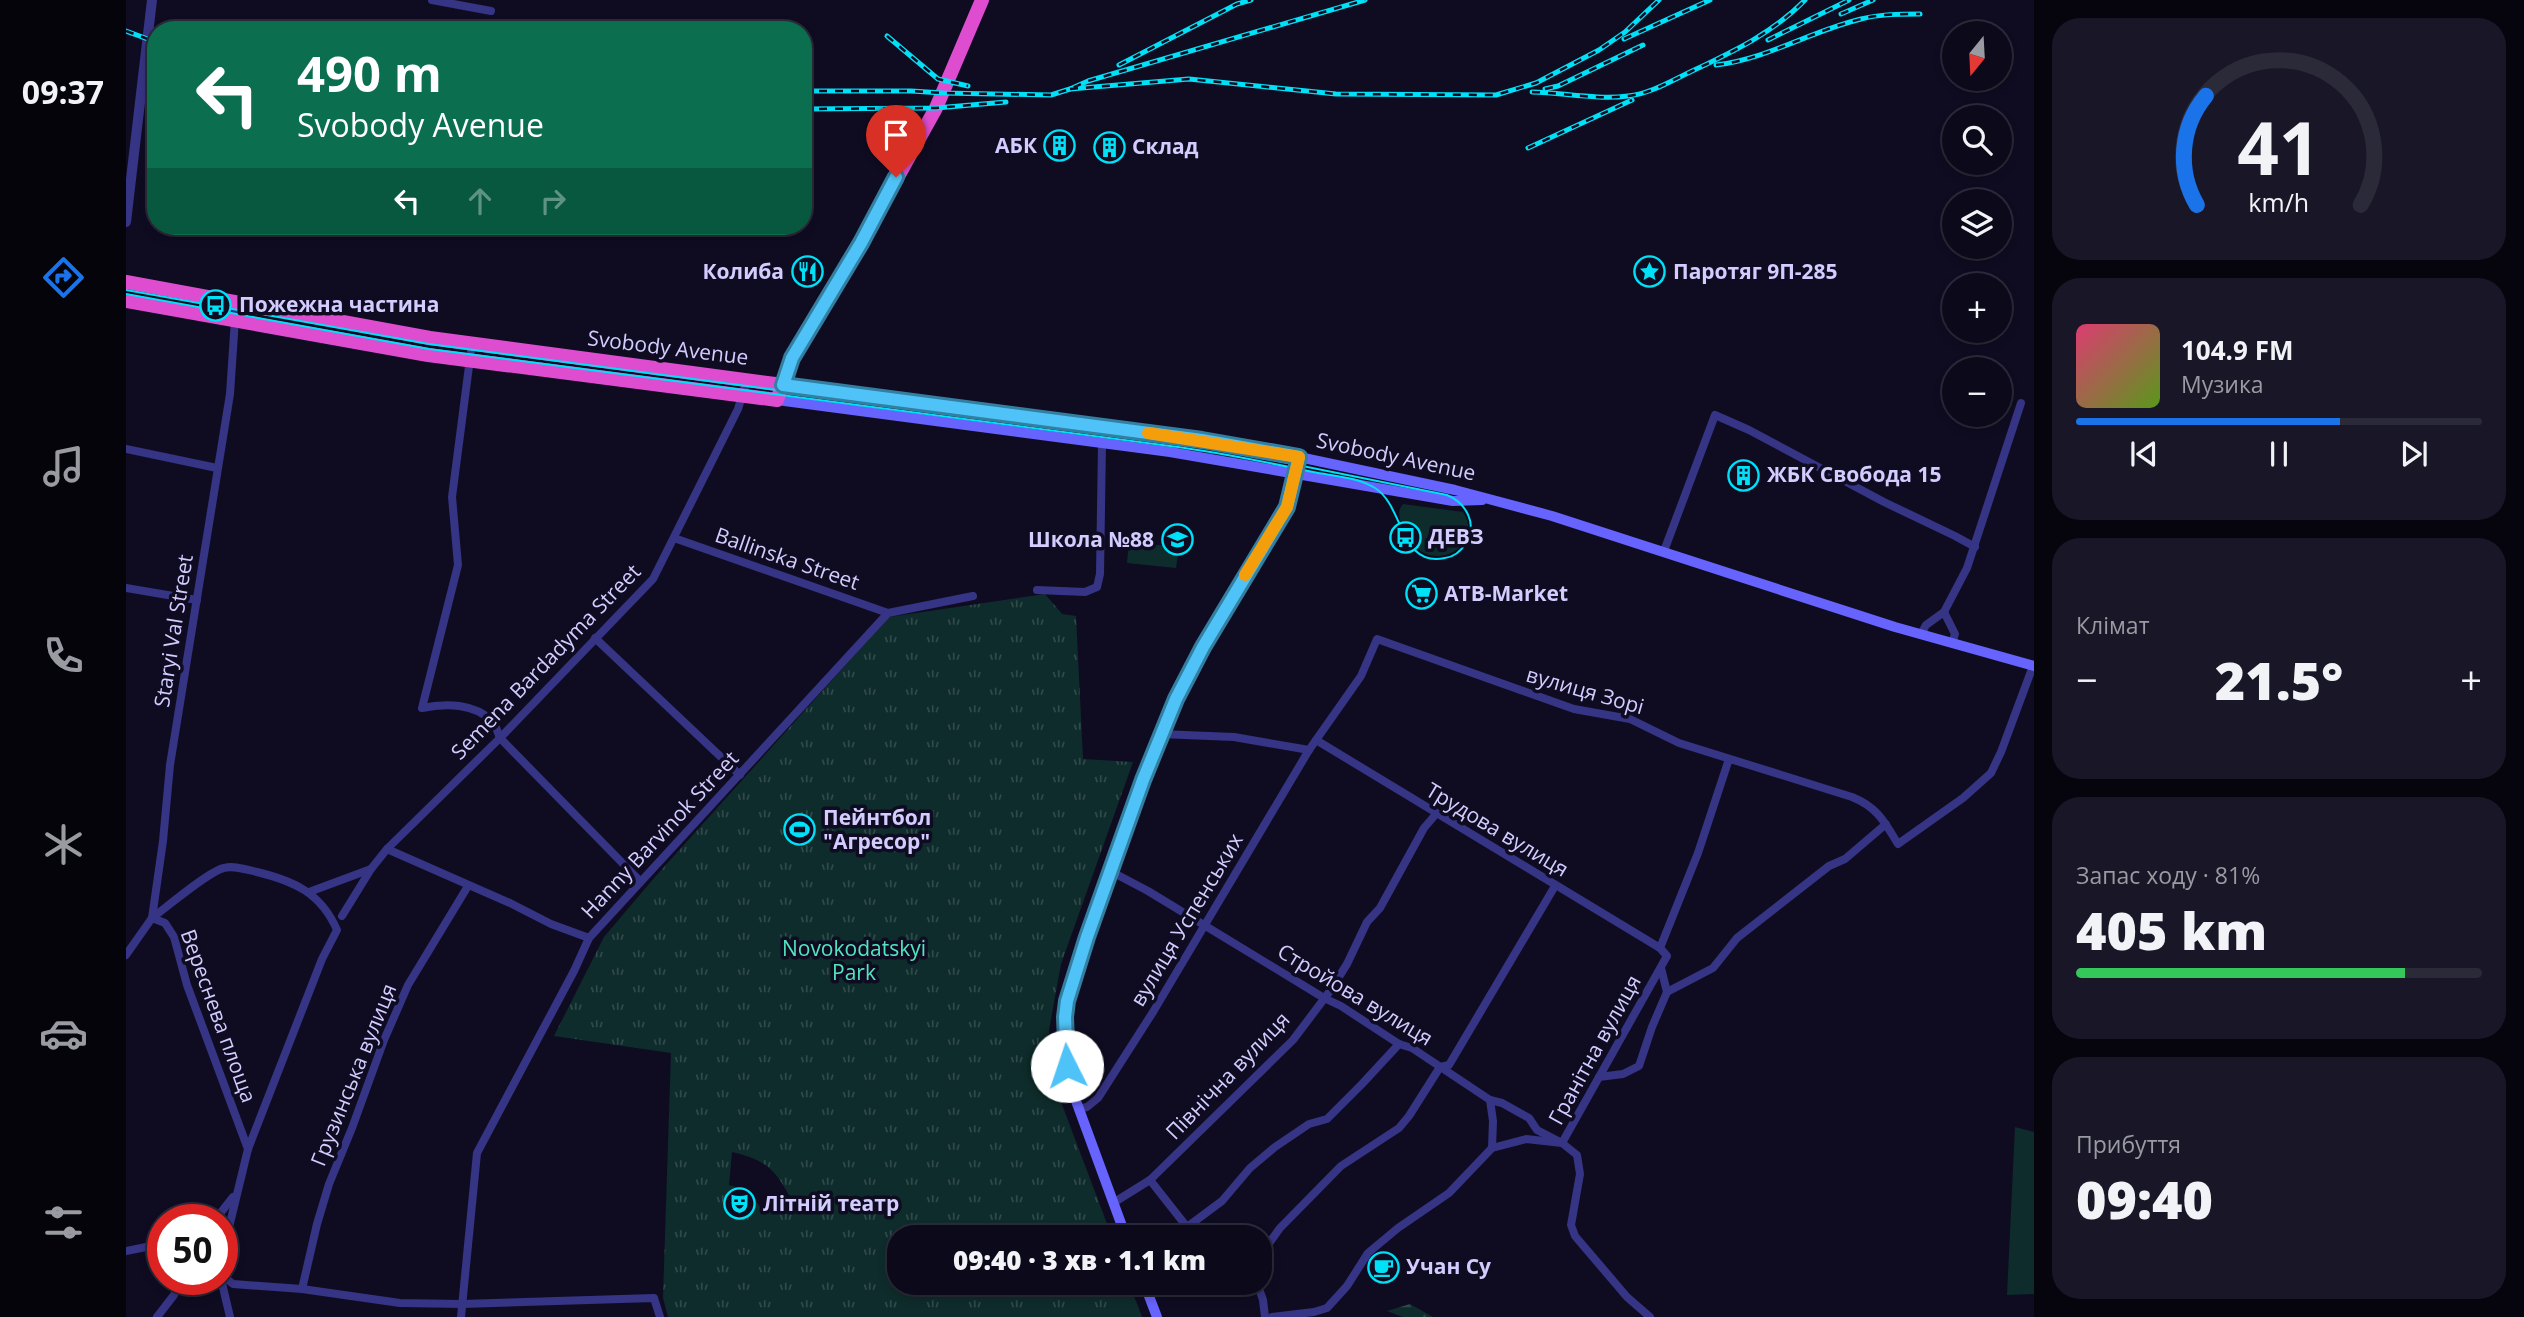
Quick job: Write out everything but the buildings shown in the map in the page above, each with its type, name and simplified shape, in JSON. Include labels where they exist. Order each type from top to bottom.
[{"type":"highway","points":[[777,400],[792,358],[861,243],[936,108],[982,0]]},
{"type":"highway","name":"Svobody Avenue","points":[[126,282],[236,304],[472,344],[783,385]]},
{"type":"highway","name":"Svobody Avenue","points":[[126,301],[469,360],[777,400]]},
{"type":"main road","name":"Svobody Avenue","points":[[783,385],[1202,440],[1299,457],[1495,500],[1921,634],[2033,666]]},
{"type":"main road","name":"Svobody Avenue","points":[[777,400],[1170,452],[1453,501],[1495,500]]},
{"type":"main road","points":[[1121,1225],[1078,1109],[1067,1066],[1065,1017],[1079,960],[1160,734],[1203,647],[1287,507],[1299,457]]},
{"type":"main road","points":[[1149,1295],[1157,1317]]},
{"type":"street","points":[[150,21],[152,0]]},
{"type":"street","points":[[432,0],[491,11]]},
{"type":"street","points":[[126,222],[147,43]]},
{"type":"street","name":"Staryi Val Street","points":[[126,956],[152,918],[170,765],[230,394],[236,304]]},
{"type":"street","points":[[472,344],[452,497],[458,565],[422,708],[441,704],[471,708],[493,722],[500,738],[640,881]]},
{"type":"street","name":"Semena Bardadyma Street","points":[[342,916],[371,869],[387,849],[500,738],[653,579],[743,397],[747,380]]},
{"type":"street","points":[[1921,634],[1926,625],[1944,612],[1967,568],[2021,403]]},
{"type":"street","points":[[1664,551],[1715,415],[1975,547]]},
{"type":"street","points":[[1037,590],[1085,592],[1097,587],[1100,574],[1102,443]]},
{"type":"street","points":[[126,449],[217,468]]},
{"type":"street","name":"Ballinska Street","points":[[674,538],[888,613]]},
{"type":"street","points":[[126,588],[197,600]]},
{"type":"street","points":[[888,613],[973,596]]},
{"type":"street","points":[[1944,612],[1955,634],[1952,643]]},
{"type":"street","name":"Hanny Barvinok Street","points":[[461,1317],[477,1153],[589,939],[888,613]]},
{"type":"street","points":[[595,638],[740,775]]},
{"type":"street","name":"вулиця Зорі","points":[[1316,740],[1361,676],[1377,639],[1574,709],[1630,719],[1679,743],[1861,801],[1870,805],[1898,844],[1963,798],[1991,773],[2033,666]]},
{"type":"street","points":[[1160,734],[1234,737],[1309,750]]},
{"type":"street","name":"вулиця Успенських","points":[[1078,1109],[1087,1107],[1098,1098],[1316,740]]},
{"type":"street","name":"Трудова вулиця","points":[[1316,740],[1660,948]]},
{"type":"street","points":[[1660,948],[1691,872],[1729,759]]},
{"type":"street","name":"Північна вулиця","points":[[1113,1203],[1150,1180],[1293,1040],[1347,964],[1367,922],[1380,908],[1424,828],[1436,814]]},
{"type":"street","points":[[1667,992],[1713,968],[1737,938],[1829,866],[1845,859],[1886,824]]},
{"type":"street","points":[[387,849],[510,903],[551,925],[589,939]]},
{"type":"street","name":"Вереснева площа","points":[[152,918],[224,867],[279,878],[309,892],[332,918],[337,930],[322,958],[248,1149]]},
{"type":"street","points":[[309,892],[371,869]]},
{"type":"street","name":"Стройова вулиця","points":[[1110,871],[1341,1006],[1398,1044],[1412,1048],[1490,1100],[1529,1118],[1537,1130],[1562,1143],[1577,1155],[1580,1174],[1571,1225],[1575,1236],[1628,1297],[1650,1317]]},
{"type":"street","name":"Грузинська вулиця","points":[[302,1289],[329,1184],[384,1040],[408,985],[468,886]]},
{"type":"street","points":[[1272,1239],[1341,1166],[1380,1143],[1409,1116],[1440,1067],[1449,1065],[1555,886]]},
{"type":"street","name":"Вереснева площа","points":[[152,918],[165,923],[174,937],[187,985],[248,1149]]},
{"type":"street","name":"Гранітна вулиця","points":[[1492,1148],[1526,1139],[1562,1143],[1667,956],[1660,948]]},
{"type":"street","points":[[1599,1077],[1623,1074],[1639,1066],[1667,992],[1661,967]]},
{"type":"street","points":[[1150,1180],[1187,1227],[1222,1201],[1250,1168],[1275,1147],[1309,1124],[1326,1119],[1363,1084],[1398,1044]]},
{"type":"street","points":[[1272,1317],[1327,1308],[1347,1286],[1368,1253],[1398,1228],[1449,1193],[1492,1148],[1493,1121],[1490,1100]]},
{"type":"street","points":[[234,1204],[248,1149]]},
{"type":"street","points":[[227,1204],[236,1193]]},
{"type":"street","points":[[126,1251],[147,1247]]},
{"type":"street","points":[[238,1283],[302,1289],[400,1303],[462,1304],[654,1298],[660,1317]]},
{"type":"street","points":[[157,1317],[173,1295]]},
{"type":"street","points":[[226,1295],[230,1317]]},
{"type":"street","points":[[1261,1295],[1265,1317]]},
{"type":"green space","points":[[1403,504],[1463,512],[1468,525],[1467,537],[1460,547],[1450,554],[1438,556],[1425,553],[1413,545],[1400,520],[1399,513]]},
{"type":"green space","points":[[1129,542],[1179,547],[1176,568],[1127,563]]},
{"type":"green space","name":"Novokodatskyi Park","points":[[1045,594],[1062,614],[1076,616],[1083,759],[1133,762],[1061,964],[1049,1030],[1055,1086],[1107,1225],[887,1225],[887,1295],[1134,1295],[1142,1317],[668,1317],[663,1298],[671,1053],[554,1036],[604,937],[889,617]],"holes":[[[732,1152],[753,1158],[774,1173],[791,1199],[762,1210],[748,1193],[729,1185]]]},
{"type":"green space","points":[[2015,1127],[2034,1132],[2034,1294],[2007,1295]]},
{"type":"green space","points":[[1410,1304],[1433,1317],[1403,1317],[1387,1311]]},
{"type":"tram line","points":[[126,290],[429,344],[1203,446],[1447,495],[1465,509],[1471,529],[1466,543],[1457,553],[1430,559],[1419,554],[1411,545],[1392,508],[1375,488],[1345,477],[1188,448],[429,349],[126,294]]},
{"type":"railway","points":[[1119,65],[1237,4],[1251,0]]},
{"type":"railway","points":[[812,91],[1051,95],[1088,81],[1365,0]]},
{"type":"railway","points":[[1070,89],[1189,79],[1336,94],[1496,95],[1536,83],[1599,50],[1625,32],[1659,0]]},
{"type":"railway","points":[[1624,39],[1710,0]]},
{"type":"railway","points":[[1532,92],[1605,97],[1644,93],[1750,42],[1779,23],[1805,0]]},
{"type":"railway","points":[[1768,40],[1849,0]]},
{"type":"railway","points":[[1841,14],[1873,0]]},
{"type":"railway","points":[[1716,65],[1753,57],[1861,19],[1883,15],[1920,14]]},
{"type":"railway","points":[[126,31],[147,39]]},
{"type":"railway","points":[[887,36],[938,79],[968,86]]},
{"type":"railway","points":[[1545,89],[1558,86],[1643,45]]},
{"type":"railway","points":[[1528,148],[1632,100]]},
{"type":"railway","points":[[812,109],[936,108],[1006,102]]},
{"type":"slow traffic","points":[[1148,433],[1299,457],[1287,507],[1245,575]]},
{"type":"place","name":"АБК","points":[[1060,146]]},
{"type":"place","name":"Склад","points":[[1109,147]]},
{"type":"place","name":"Колиба","points":[[807,272]]},
{"type":"place","name":"Паротяг 9П-285","points":[[1650,272]]},
{"type":"place","name":"Пожежна частина","points":[[216,305]]},
{"type":"place","name":"ЖБК Свобода 15","points":[[1744,475]]},
{"type":"place","name":"ДЕВЗ","points":[[1405,537]]},
{"type":"place","name":"Школа №88","points":[[1177,540]]},
{"type":"place","name":"ATB-Market","points":[[1421,594]]},
{"type":"place","name":"Пейнтбол \"Агресор\"","points":[[800,830]]},
{"type":"place","name":"Лiтнiй театр","points":[[740,1204]]},
{"type":"place","name":"Учан Су","points":[[1383,1267]]},
{"type":"route","points":[[896,177],[861,243],[792,358],[783,385],[1202,440],[1299,457],[1287,507],[1203,647],[1160,734],[1087,937],[1067,1001],[1067,1066]]}]
